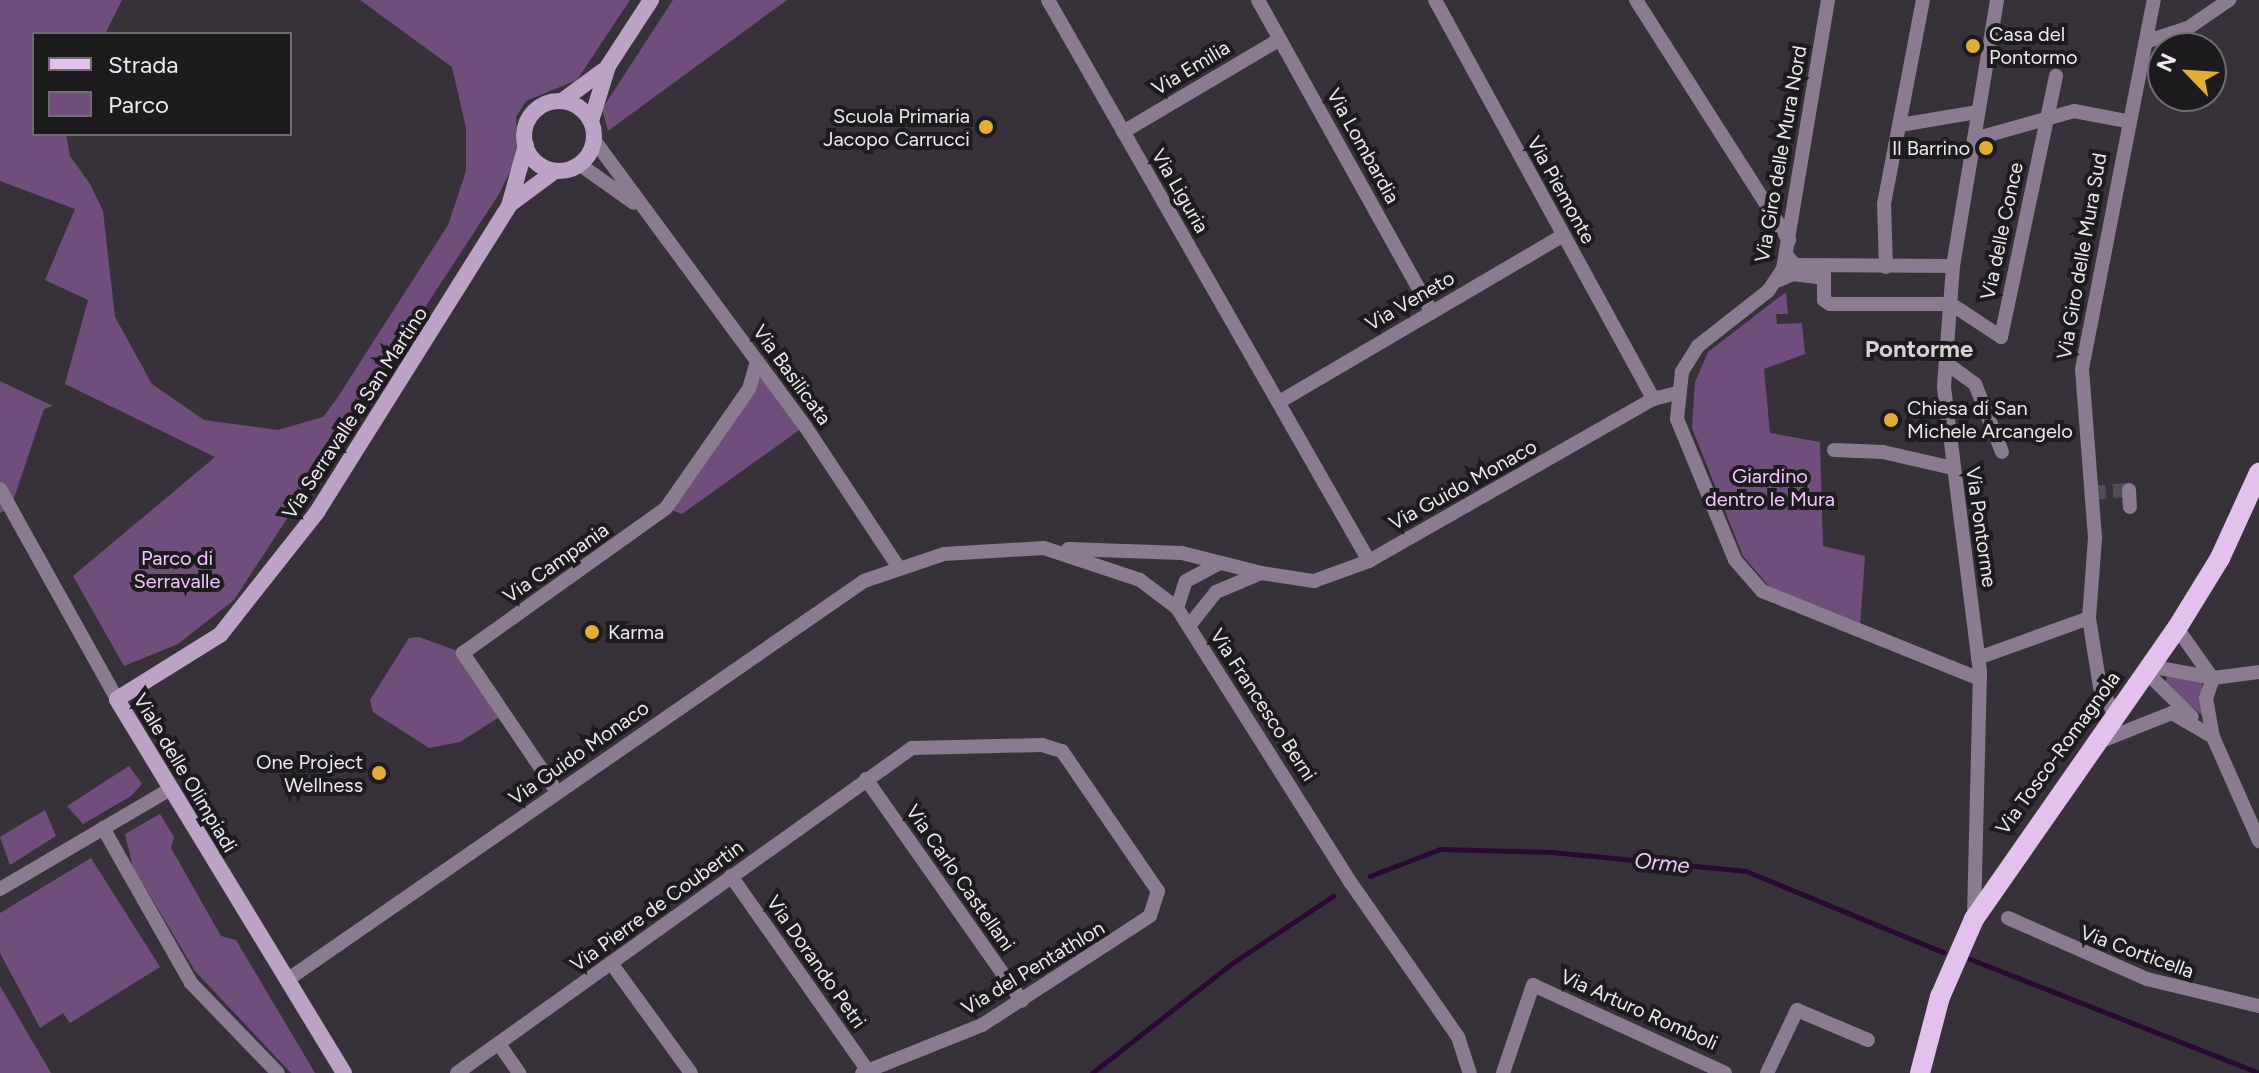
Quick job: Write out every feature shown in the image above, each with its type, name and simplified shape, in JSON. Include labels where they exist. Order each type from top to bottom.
[{"type":"main road","name":"Via Tosco-Romagnola","points":[[1920,1073],[1940,997],[1974,919],[2177,628],[2220,558],[2259,473]]},
{"type":"street","points":[[509,206],[555,171],[579,164],[594,140],[591,121],[608,66],[651,0]]},
{"type":"street","name":"Via Liguria","points":[[1048,0],[1369,561]]},
{"type":"street","name":"Via Lombardia","points":[[1258,0],[1432,312]]},
{"type":"street","name":"Via Piemonte","points":[[1435,0],[1653,399]]},
{"type":"street","points":[[1636,0],[1789,240]]},
{"type":"street","name":"Via Giro delle Mura Nord","points":[[1677,393],[1698,346],[1779,280],[1787,256],[1828,0]]},
{"type":"street","points":[[1886,267],[1884,204],[1923,0]]},
{"type":"street","name":"Via Pontorme","points":[[1974,919],[1980,679],[1953,468],[1946,363],[1953,266],[1997,0]]},
{"type":"street","name":"Via Giro delle Mura Sud","points":[[2149,32],[2154,0]]},
{"type":"street","points":[[2176,32],[2188,28],[2229,0]]},
{"type":"street","name":"Via Emilia","points":[[1123,132],[1280,39]]},
{"type":"street","name":"Via Giro delle Mura Sud","points":[[2115,715],[2100,687],[2089,618],[2095,538],[2082,369],[2127,121],[2147,45]]},
{"type":"street","points":[[509,206],[532,115],[562,101],[608,66]]},
{"type":"street","name":"Via delle Conce","points":[[1951,304],[2001,337],[2056,76]]},
{"type":"street","points":[[562,101],[591,121]]},
{"type":"street","points":[[1974,139],[2047,115],[2074,111],[2127,121]]},
{"type":"street","points":[[1900,125],[1978,112]]},
{"type":"street","name":"Via Basilicata","points":[[594,140],[757,361],[897,565]]},
{"type":"street","points":[[526,145],[537,163],[555,171]]},
{"type":"street","name":"Via Basilicata","points":[[579,164],[647,213]]},
{"type":"street","name":"Via Serravalle a San Martino","points":[[117,699],[237,619],[350,464],[509,206]]},
{"type":"street","name":"Via Veneto","points":[[1279,402],[1562,236]]},
{"type":"street","points":[[1787,256],[1795,265],[1824,272]]},
{"type":"street","points":[[1779,280],[1793,274],[1953,266]]},
{"type":"street","points":[[1824,272],[1824,300],[1830,304],[1951,304]]},
{"type":"street","name":"Via Campania","points":[[557,792],[463,653],[666,508],[749,389],[757,361]]},
{"type":"street","points":[[1946,363],[1975,384],[2002,452]]},
{"type":"street","points":[[1677,393],[1682,432],[1735,560],[1750,580],[1783,603],[1980,679]]},
{"type":"street","name":"Via Guido Monaco","points":[[1044,548],[1182,553],[1261,573],[1314,581],[1369,561],[1653,399],[1677,393]]},
{"type":"street","points":[[1834,450],[1883,452],[1912,463],[1953,468]]},
{"type":"street","name":"Viale delle Olimpiadi","points":[[0,489],[117,699],[344,1073]]},
{"type":"street","points":[[2129,490],[2130,507]]},
{"type":"street","name":"Via Francesco Berni","points":[[897,565],[944,554],[1044,548],[1140,580],[1177,608],[1325,840],[1458,1037],[1470,1073]]},
{"type":"street","points":[[1177,608],[1186,581],[1219,564]]},
{"type":"street","name":"Via Guido Monaco","points":[[287,980],[864,581],[897,565]]},
{"type":"street","points":[[1189,626],[1216,592],[1261,573]]},
{"type":"street","points":[[1978,658],[2089,618]]},
{"type":"street","points":[[2177,628],[2192,658],[2213,678]]},
{"type":"street","points":[[2148,669],[2213,678],[2259,672]]},
{"type":"street","points":[[2148,669],[2213,737]]},
{"type":"street","points":[[2213,678],[2206,698],[2213,737],[2259,841]]},
{"type":"street","points":[[2098,742],[2172,713],[2213,737]]},
{"type":"street","name":"Via Pierre de Coubertin","points":[[457,1073],[501,1047],[879,767],[912,748],[1042,745],[1062,751],[1158,891]]},
{"type":"street","name":"Via Carlo Castellani","points":[[866,779],[1022,1001]]},
{"type":"street","points":[[0,889],[172,788]]},
{"type":"street","points":[[103,828],[191,983],[278,1073]]},
{"type":"street","name":"Via Dorando Petri","points":[[731,876],[865,1072]]},
{"type":"street","name":"Via del Pentathlon","points":[[865,1072],[982,1025],[1022,1001],[1135,930],[1150,916],[1158,891]]},
{"type":"street","name":"Via Corticella","points":[[2008,918],[2147,979],[2259,1006]]},
{"type":"street","points":[[611,963],[691,1073]]},
{"type":"street","name":"Via Arturo Romboli","points":[[1503,1073],[1533,985],[1729,1072]]},
{"type":"street","points":[[1767,1073],[1797,1010],[1868,1040]]},
{"type":"street","points":[[501,1047],[519,1073]]},
{"type":"green space","name":"Parco di Serravalle","points":[[0,0],[122,0],[106,32],[32,32],[32,136],[66,136],[70,156],[90,184],[103,211],[115,317],[152,384],[204,420],[278,430],[323,417],[336,400],[448,225],[466,171],[466,128],[452,67],[360,0],[630,0],[577,80],[526,101],[516,117],[517,157],[499,194],[234,600],[178,644],[124,666],[73,576],[215,457],[65,384],[88,300],[45,280],[75,209],[0,181]]},
{"type":"green space","points":[[673,0],[787,0],[608,131],[602,109]]},
{"type":"green space","name":"Giardino dentro le Mura","points":[[1786,292],[1788,314],[1776,314],[1777,324],[1802,323],[1805,354],[1764,369],[1770,433],[1820,442],[1823,546],[1865,556],[1860,627],[1772,590],[1743,556],[1692,428],[1695,382],[1708,352]]},
{"type":"green space","points":[[757,361],[805,426],[682,514],[666,508],[707,452]]},
{"type":"green space","points":[[0,381],[53,406],[44,409],[11,507],[0,513]]},
{"type":"green space","points":[[419,637],[463,653],[501,716],[460,742],[429,748],[373,712],[370,700],[409,638]]},
{"type":"green space","points":[[2168,672],[2202,682],[2205,718],[2165,684]]},
{"type":"green space","points":[[129,766],[142,784],[131,796],[83,824],[67,806]]},
{"type":"green space","points":[[45,810],[56,836],[10,865],[0,837]]},
{"type":"green space","points":[[160,814],[174,837],[171,848],[221,936],[236,940],[315,1073],[291,1073],[195,971],[133,867],[125,834]]},
{"type":"green space","points":[[91,858],[160,967],[70,1023],[63,1013],[40,1028],[0,953],[0,913]]},
{"type":"green space","points":[[0,986],[51,1073],[0,1073]]},
{"type":"waterway","name":"Orme","points":[[1370,876],[1440,849],[1552,852],[1746,871],[1943,952]]},
{"type":"waterway","name":"Orme","points":[[1092,1073],[1231,964],[1333,896]]},
{"type":"waterway","name":"Orme","points":[[1970,959],[2259,1073]]},
{"type":"tunnel","points":[[2092,493],[2129,490]]},
{"type":"place","name":"Casa del Pontormo","points":[[1973,46]]},
{"type":"place","name":"Scuola Primaria Jacopo Carrucci","points":[[986,127]]},
{"type":"place","name":"Il Barrino","points":[[1986,148]]},
{"type":"place","name":"Chiesa di San Michele Arcangelo","points":[[1891,420]]},
{"type":"place","name":"Karma","points":[[592,632]]},
{"type":"place","name":"One Project Wellness","points":[[379,773]]},
{"type":"district","name":"Pontorme","points":[[1919,349]]}]
